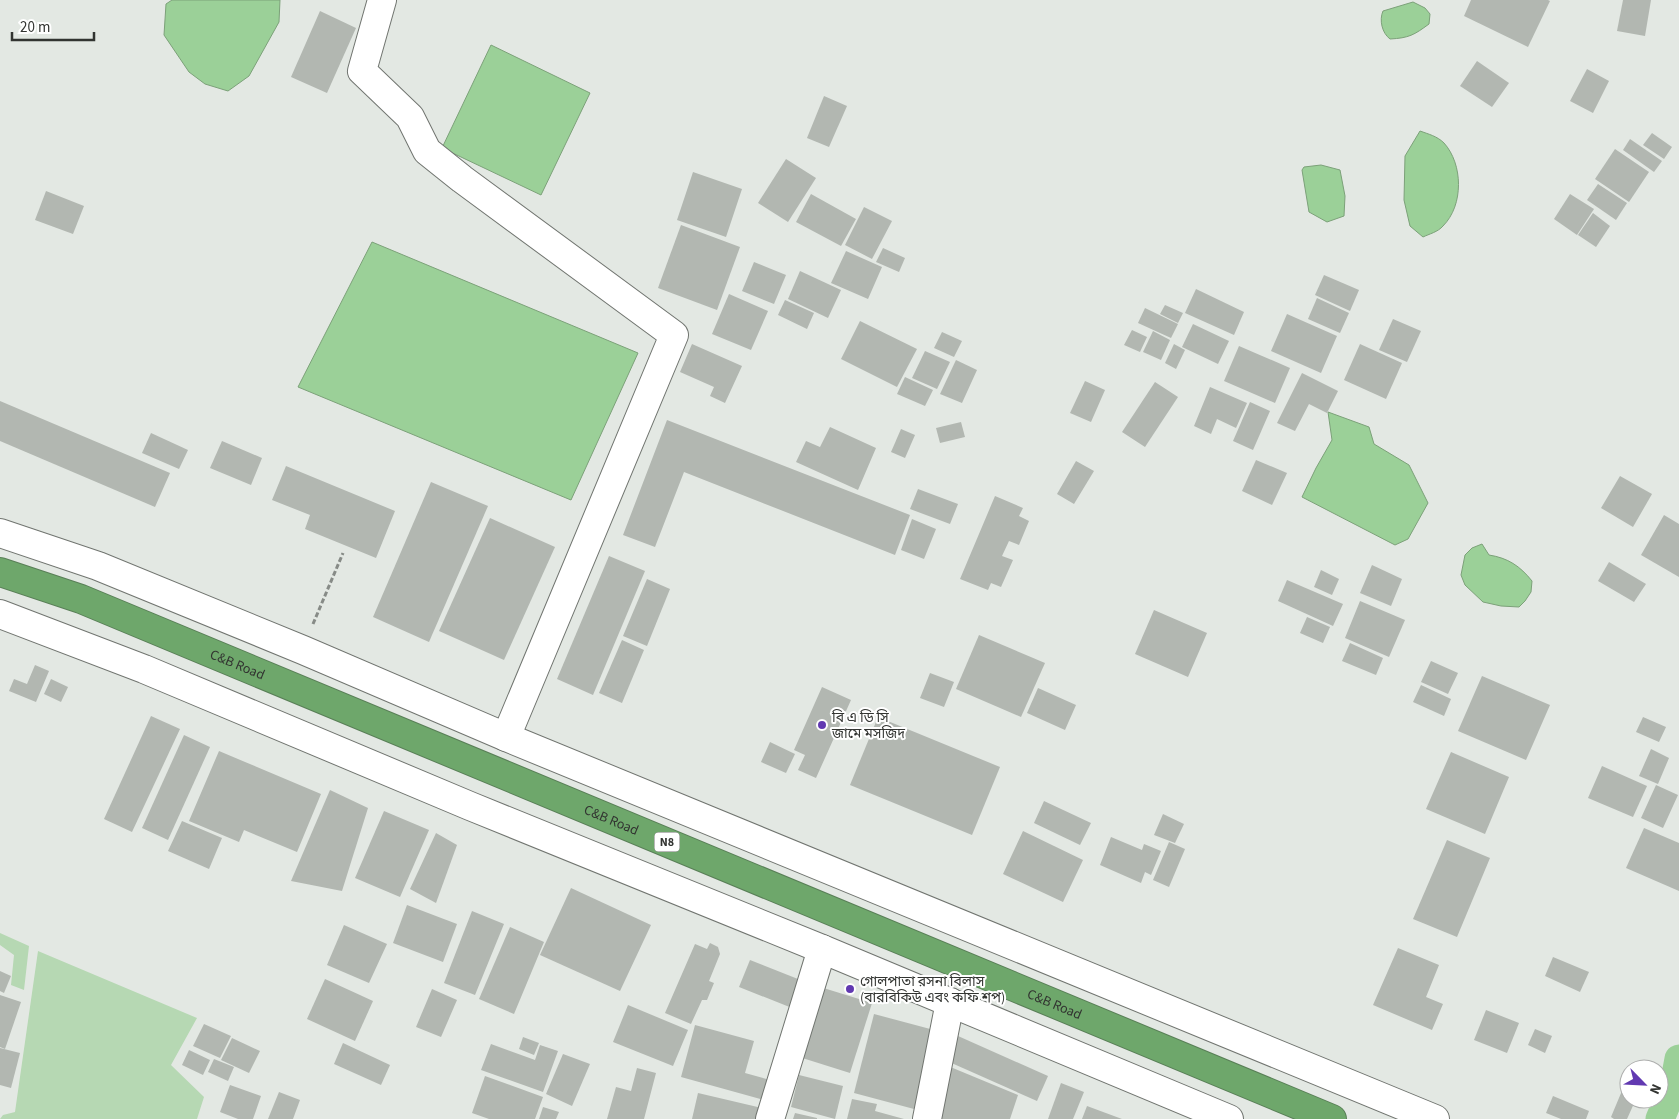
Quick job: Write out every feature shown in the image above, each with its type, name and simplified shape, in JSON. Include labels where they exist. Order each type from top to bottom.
[{"type":"highway","name":"C&B Road","points":[[0,572],[80,599],[1332,1119]]},
{"type":"street","points":[[382,0],[362,71],[410,117],[427,152],[674,335],[506,737]]},
{"type":"street","points":[[0,533],[98,566],[303,650],[506,737],[1435,1119]]},
{"type":"street","points":[[0,614],[144,670],[470,806],[822,948],[1228,1119]]},
{"type":"street","points":[[770,1119],[822,948]]},
{"type":"street","points":[[927,1119],[950,1002]]},
{"type":"path","points":[[303,650],[343,553]]},
{"type":"shaded area","points":[[172,0],[280,0],[279,22],[249,76],[228,91],[205,84],[189,72],[164,35],[166,4]]},
{"type":"shaded area","points":[[1413,2],[1425,8],[1430,14],[1429,24],[1411,35],[1390,39],[1382,26],[1381,18],[1383,11]]},
{"type":"shaded area","points":[[491,45],[590,93],[541,195],[442,148]]},
{"type":"shaded area","points":[[1420,131],[1444,143],[1455,162],[1459,184],[1455,207],[1450,217],[1439,230],[1423,237],[1410,226],[1404,200],[1405,156]]},
{"type":"shaded area","points":[[1321,165],[1340,170],[1345,196],[1344,216],[1327,222],[1309,212],[1302,170],[1304,167]]},
{"type":"shaded area","points":[[372,242],[638,353],[571,500],[298,387]]},
{"type":"shaded area","points":[[1328,412],[1369,427],[1374,444],[1409,465],[1428,503],[1408,539],[1395,545],[1302,497],[1332,440]]},
{"type":"shaded area","points":[[1482,544],[1489,555],[1502,558],[1513,564],[1532,581],[1531,592],[1519,607],[1483,602],[1465,585],[1461,575],[1465,555],[1472,548]]},
{"type":"shaded area","points":[[0,933],[29,946],[24,990],[11,985],[14,955],[0,945]]},
{"type":"shaded area","points":[[38,951],[197,1018],[171,1065],[204,1097],[197,1119],[0,1119],[3,1115],[15,1112]]},
{"type":"building","points":[[1471,0],[1550,1],[1528,47],[1464,16]]},
{"type":"building","points":[[1623,0],[1651,0],[1645,36],[1617,31]]},
{"type":"building","points":[[320,11],[356,28],[327,93],[291,77]]},
{"type":"building","points":[[1477,61],[1509,83],[1492,107],[1460,86]]},
{"type":"building","points":[[1587,69],[1609,81],[1593,113],[1570,101]]},
{"type":"building","points":[[824,96],[847,106],[829,147],[807,138]]},
{"type":"building","points":[[1652,133],[1672,147],[1664,159],[1643,145]]},
{"type":"building","points":[[1630,139],[1662,161],[1654,172],[1623,150]]},
{"type":"building","points":[[1615,149],[1649,172],[1629,202],[1595,179]]},
{"type":"building","points":[[786,159],[816,178],[788,222],[758,203]]},
{"type":"building","points":[[693,172],[742,189],[726,237],[677,220]]},
{"type":"building","points":[[1598,184],[1627,203],[1616,220],[1587,200]]},
{"type":"building","points":[[46,191],[84,206],[73,234],[35,220]]},
{"type":"building","points":[[811,194],[856,219],[841,246],[796,222]]},
{"type":"building","points":[[1570,194],[1594,209],[1577,235],[1554,219]]},
{"type":"building","points":[[864,207],[892,221],[872,259],[845,245]]},
{"type":"building","points":[[1593,213],[1610,226],[1596,247],[1578,235]]},
{"type":"building","points":[[681,225],[740,247],[717,310],[658,288]]},
{"type":"building","points":[[883,248],[905,258],[899,272],[876,262]]},
{"type":"building","points":[[846,251],[882,267],[868,299],[831,283]]},
{"type":"building","points":[[754,262],[786,275],[774,304],[742,291]]},
{"type":"building","points":[[800,271],[841,290],[828,318],[788,299]]},
{"type":"building","points":[[1324,275],[1359,290],[1350,311],[1315,295]]},
{"type":"building","points":[[1196,289],[1244,312],[1234,335],[1185,313]]},
{"type":"building","points":[[729,294],[768,311],[751,350],[712,334]]},
{"type":"building","points":[[1317,298],[1349,313],[1340,333],[1308,319]]},
{"type":"building","points":[[785,300],[814,313],[807,329],[778,315]]},
{"type":"building","points":[[1165,305],[1183,313],[1178,323],[1160,314]]},
{"type":"building","points":[[1145,308],[1178,324],[1171,338],[1138,323]]},
{"type":"building","points":[[1287,314],[1337,336],[1321,373],[1271,351]]},
{"type":"building","points":[[1393,319],[1421,331],[1407,362],[1379,350]]},
{"type":"building","points":[[860,321],[917,349],[897,387],[841,359]]},
{"type":"building","points":[[1193,324],[1229,341],[1218,364],[1182,347]]},
{"type":"building","points":[[1132,330],[1147,337],[1140,352],[1124,345]]},
{"type":"building","points":[[1153,331],[1170,340],[1161,360],[1143,352]]},
{"type":"building","points":[[942,332],[962,341],[954,357],[934,348]]},
{"type":"building","points":[[692,344],[742,366],[725,403],[710,396],[714,387],[680,372]]},
{"type":"building","points":[[1174,344],[1185,350],[1176,369],[1165,363]]},
{"type":"building","points":[[1360,344],[1402,363],[1386,399],[1344,380]]},
{"type":"building","points":[[1239,346],[1290,368],[1275,403],[1224,381]]},
{"type":"building","points":[[925,351],[950,362],[937,389],[912,378]]},
{"type":"building","points":[[956,360],[977,370],[962,403],[940,394]]},
{"type":"building","points":[[1302,373],[1338,391],[1327,413],[1309,404],[1295,431],[1277,423]]},
{"type":"building","points":[[905,377],[933,390],[925,406],[897,394]]},
{"type":"building","points":[[1085,381],[1105,390],[1091,422],[1070,413]]},
{"type":"building","points":[[1155,382],[1178,397],[1145,447],[1122,432]]},
{"type":"building","points":[[1210,387],[1247,403],[1236,428],[1217,419],[1211,434],[1194,426]]},
{"type":"building","points":[[0,401],[170,473],[155,507],[0,441]]},
{"type":"building","points":[[1250,402],[1270,411],[1253,450],[1233,441]]},
{"type":"building","points":[[667,420],[910,515],[895,555],[684,472],[655,547],[623,535]]},
{"type":"building","points":[[961,422],[965,437],[940,443],[936,428]]},
{"type":"building","points":[[830,427],[876,448],[858,490],[796,462],[806,441],[820,447]]},
{"type":"building","points":[[901,429],[915,435],[905,458],[891,452]]},
{"type":"building","points":[[151,433],[188,450],[179,469],[142,453]]},
{"type":"building","points":[[222,441],[262,458],[251,485],[210,468]]},
{"type":"building","points":[[1256,460],[1287,473],[1272,505],[1242,491]]},
{"type":"building","points":[[1076,461],[1094,471],[1074,504],[1057,494]]},
{"type":"building","points":[[286,466],[395,511],[376,558],[305,529],[310,515],[272,500]]},
{"type":"building","points":[[1620,476],[1652,494],[1633,527],[1601,508]]},
{"type":"building","points":[[431,482],[488,506],[429,642],[373,617]]},
{"type":"building","points":[[918,489],[958,504],[950,524],[910,509]]},
{"type":"building","points":[[995,496],[1023,508],[1019,516],[1029,521],[1019,545],[1009,541],[1002,556],[1013,560],[1001,587],[991,583],[988,590],[960,579]]},
{"type":"building","points":[[1664,515],[1679,524],[1679,577],[1641,555]]},
{"type":"building","points":[[490,518],[555,547],[504,660],[439,631]]},
{"type":"building","points":[[912,519],[936,529],[924,559],[901,550]]},
{"type":"building","points":[[609,556],[645,571],[593,695],[557,679]]},
{"type":"building","points":[[1609,562],[1646,584],[1634,602],[1598,581]]},
{"type":"building","points":[[1372,565],[1402,579],[1391,606],[1360,593]]},
{"type":"building","points":[[1321,570],[1339,579],[1332,595],[1314,587]]},
{"type":"building","points":[[647,579],[670,589],[647,646],[623,636]]},
{"type":"building","points":[[1287,580],[1343,604],[1333,626],[1278,601]]},
{"type":"building","points":[[1360,601],[1405,620],[1389,657],[1345,638]]},
{"type":"building","points":[[1154,610],[1207,633],[1188,677],[1135,654]]},
{"type":"building","points":[[1307,617],[1330,627],[1323,643],[1300,633]]},
{"type":"building","points":[[979,635],[1045,663],[1021,717],[956,689]]},
{"type":"building","points":[[622,640],[644,650],[622,703],[599,693]]},
{"type":"building","points":[[1350,643],[1383,658],[1376,675],[1342,661]]},
{"type":"building","points":[[1431,661],[1458,673],[1448,694],[1421,682]]},
{"type":"building","points":[[35,665],[49,671],[36,702],[9,691],[14,679],[27,684]]},
{"type":"building","points":[[930,673],[954,682],[944,707],[920,698]]},
{"type":"building","points":[[1482,676],[1550,705],[1526,760],[1458,731]]},
{"type":"building","points":[[51,679],[68,687],[61,702],[44,694]]},
{"type":"building","points":[[1421,685],[1451,699],[1444,716],[1413,702]]},
{"type":"building","name":"বি এ ডি সি জামে মসজিদ","points":[[822,687],[851,700],[816,778],[798,770],[805,755],[794,750]]},
{"type":"building","points":[[1038,688],[1076,705],[1065,730],[1027,713]]},
{"type":"building","points":[[151,716],[180,729],[132,832],[104,819]]},
{"type":"building","points":[[878,717],[1000,767],[972,835],[850,785]]},
{"type":"building","points":[[1643,717],[1666,727],[1659,742],[1636,732]]},
{"type":"building","points":[[184,735],[210,747],[168,840],[142,828]]},
{"type":"building","points":[[770,742],[795,754],[786,773],[761,762]]},
{"type":"building","points":[[1651,749],[1669,758],[1658,784],[1639,776]]},
{"type":"building","points":[[219,751],[321,794],[297,852],[244,830],[239,842],[189,821]]},
{"type":"building","points":[[1451,752],[1509,777],[1485,834],[1426,809]]},
{"type":"building","points":[[1602,766],[1647,786],[1633,817],[1588,798]]},
{"type":"building","points":[[1656,785],[1678,795],[1663,828],[1641,818]]},
{"type":"building","points":[[330,790],[368,808],[342,891],[291,881]]},
{"type":"building","points":[[1044,801],[1091,823],[1080,845],[1034,823]]},
{"type":"building","points":[[384,811],[429,830],[400,897],[355,878]]},
{"type":"building","points":[[1163,814],[1184,824],[1175,843],[1154,835]]},
{"type":"building","points":[[182,821],[222,838],[209,869],[168,851]]},
{"type":"building","points":[[1644,828],[1679,843],[1679,891],[1626,868]]},
{"type":"building","points":[[1023,831],[1083,860],[1063,902],[1003,874]]},
{"type":"building","points":[[436,833],[457,845],[436,903],[410,889]]},
{"type":"building","points":[[1111,837],[1142,850],[1144,844],[1161,851],[1151,875],[1145,872],[1141,883],[1100,865]]},
{"type":"building","points":[[1447,840],[1490,858],[1457,937],[1413,919]]},
{"type":"building","points":[[1169,842],[1185,849],[1169,887],[1153,880]]},
{"type":"building","points":[[571,888],[651,925],[620,991],[540,955]]},
{"type":"building","points":[[407,905],[457,924],[443,962],[393,943]]},
{"type":"building","points":[[472,911],[504,924],[475,995],[444,983]]},
{"type":"building","points":[[344,925],[387,944],[369,983],[327,965]]},
{"type":"building","points":[[510,927],[544,942],[514,1014],[479,999]]},
{"type":"building","points":[[710,943],[718,947],[720,954],[709,981],[714,983],[707,1000],[702,1000],[691,1024],[665,1013],[695,944],[707,949]]},
{"type":"building","points":[[1398,948],[1439,965],[1426,997],[1443,1004],[1432,1030],[1373,1005]]},
{"type":"building","points":[[1553,957],[1589,972],[1580,992],[1545,976]]},
{"type":"building","points":[[750,960],[803,981],[792,1008],[739,987]]},
{"type":"building","points":[[0,971],[11,976],[4,993],[0,991]]},
{"type":"building","points":[[325,979],[373,1001],[355,1041],[307,1019]]},
{"type":"building","points":[[817,986],[872,1003],[850,1073],[796,1056]]},
{"type":"building","points":[[432,989],[457,1000],[441,1037],[416,1027]]},
{"type":"building","points":[[0,995],[21,1002],[5,1049],[0,1047]]},
{"type":"building","points":[[628,1005],[688,1030],[673,1066],[613,1042]]},
{"type":"building","points":[[1486,1010],[1519,1023],[1507,1053],[1474,1040]]},
{"type":"building","points":[[874,1014],[934,1030],[914,1109],[854,1093]]},
{"type":"building","points":[[204,1024],[231,1036],[220,1058],[193,1046]]},
{"type":"building","points":[[695,1025],[754,1041],[745,1073],[770,1080],[764,1100],[681,1077]]},
{"type":"building","points":[[1535,1029],[1552,1036],[1545,1053],[1528,1045]]},
{"type":"building","points":[[958,1036],[1048,1076],[1037,1101],[947,1061]]},
{"type":"building","points":[[523,1037],[539,1043],[534,1055],[519,1049]]},
{"type":"building","points":[[232,1038],[260,1051],[249,1073],[221,1060]]},
{"type":"building","points":[[343,1043],[390,1065],[381,1085],[334,1064]]},
{"type":"building","points":[[491,1044],[535,1060],[540,1045],[558,1051],[543,1092],[481,1070]]},
{"type":"building","points":[[0,1048],[20,1053],[11,1088],[0,1085]]},
{"type":"building","points":[[189,1050],[210,1060],[203,1075],[182,1065]]},
{"type":"building","points":[[563,1054],[590,1064],[572,1106],[546,1094]]},
{"type":"building","points":[[214,1059],[234,1067],[228,1081],[208,1072]]},
{"type":"building","points":[[948,1066],[1018,1095],[1010,1119],[937,1119]]},
{"type":"building","points":[[637,1068],[656,1073],[644,1119],[607,1119],[616,1087],[631,1091]]},
{"type":"building","points":[[799,1075],[843,1086],[835,1119],[791,1107]]},
{"type":"building","points":[[485,1076],[543,1097],[535,1119],[489,1119],[472,1113]]},
{"type":"building","points":[[1061,1083],[1084,1092],[1073,1119],[1048,1119]]},
{"type":"building","points":[[230,1085],[261,1096],[253,1119],[238,1119],[220,1112]]},
{"type":"building","points":[[279,1092],[300,1100],[293,1119],[268,1119]]},
{"type":"building","points":[[698,1093],[766,1109],[764,1119],[692,1119]]},
{"type":"building","points":[[1553,1096],[1589,1111],[1586,1119],[1561,1119],[1546,1113]]},
{"type":"building","points":[[1619,1098],[1619,1109],[1632,1109],[1627,1119],[1614,1119],[1611,1117]]},
{"type":"building","points":[[852,1099],[877,1104],[875,1111],[904,1119],[847,1119]]},
{"type":"building","points":[[1087,1106],[1122,1119],[1082,1119]]},
{"type":"building","points":[[543,1107],[559,1112],[556,1119],[539,1119]]},
{"type":"building","points":[[795,1113],[817,1118],[817,1119],[793,1119]]},
{"type":"waterway","points":[[1660,1119],[1674,1086],[1679,1059]]},
{"type":"place","name":"বি এ ডি সি জামে মসজিদ","points":[[822,725]]},
{"type":"place","name":"গোলপাতা রসনা বিলাস (বারবিকিউ এবং কফি শপ)","points":[[850,989]]}]
